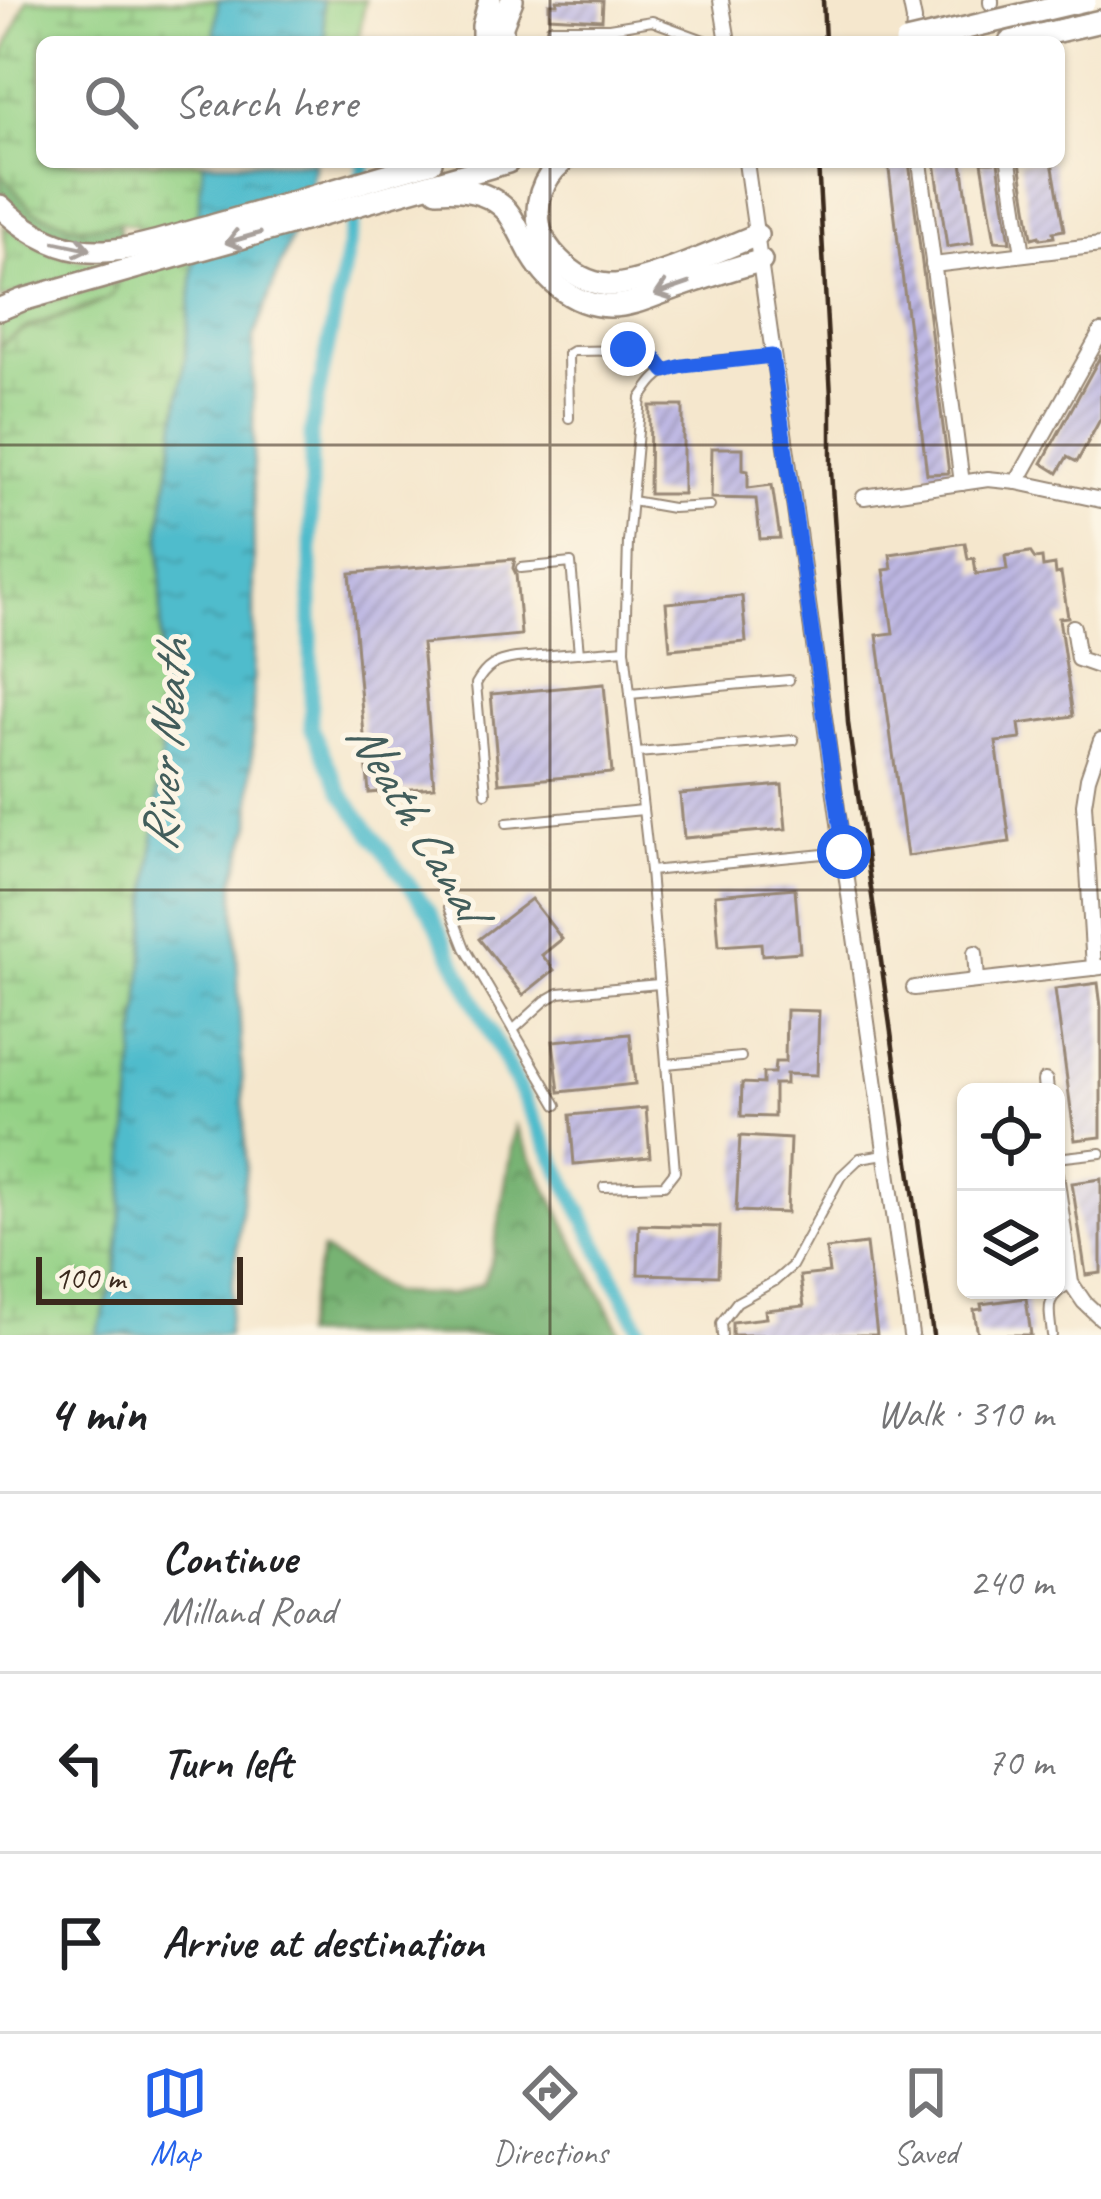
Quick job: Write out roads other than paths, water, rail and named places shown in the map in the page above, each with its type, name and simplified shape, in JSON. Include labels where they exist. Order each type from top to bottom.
[{"type":"main road","points":[[483,36],[490,0]]},
{"type":"main road","points":[[502,36],[512,0]]},
{"type":"main road","points":[[934,36],[1085,0]]},
{"type":"main road","points":[[1037,36],[1101,22]]},
{"type":"main road","points":[[0,309],[410,168]]},
{"type":"main road","points":[[0,206],[32,232],[79,250],[160,251],[487,168]]},
{"type":"main road","points":[[555,168],[540,194],[542,237],[586,292],[606,306],[630,304],[761,261]]},
{"type":"main road","points":[[396,194],[463,189],[491,200],[506,210],[543,272],[560,288],[586,292],[634,282],[757,235]]},
{"type":"street","points":[[721,0],[727,36]]},
{"type":"street","points":[[910,0],[914,20],[910,36]]},
{"type":"street","points":[[747,168],[911,1335]]},
{"type":"street","points":[[921,168],[962,483]]},
{"type":"street","points":[[1010,168],[1023,254]]},
{"type":"street","points":[[933,266],[1101,245]]},
{"type":"street","points":[[1017,482],[1101,332]]},
{"type":"street","points":[[864,497],[988,479],[1101,500]]},
{"type":"street","points":[[1073,628],[1078,659],[1101,667]]},
{"type":"street","points":[[914,988],[1098,968],[1084,804],[1101,740]]},
{"type":"street","points":[[975,953],[977,980]]},
{"type":"street","points":[[1058,1191],[1071,1283],[1101,1318]]},
{"type":"lane","points":[[551,28],[609,28],[652,21],[693,36]]},
{"type":"lane","points":[[569,418],[568,354],[573,351],[643,350],[665,371]]},
{"type":"lane","points":[[604,1187],[664,1184],[675,1171],[650,871],[625,649],[627,557],[641,398],[665,371],[772,356]]},
{"type":"lane","points":[[632,501],[672,508],[710,506]]},
{"type":"lane","points":[[521,568],[571,563],[580,653]]},
{"type":"lane","points":[[486,793],[476,684],[484,670],[500,660],[625,649]]},
{"type":"lane","points":[[630,694],[788,680]]},
{"type":"lane","points":[[637,753],[794,740]]},
{"type":"lane","points":[[507,823],[643,810]]},
{"type":"lane","points":[[650,871],[844,852]]},
{"type":"lane","points":[[449,907],[465,948],[556,1105]]},
{"type":"lane","points":[[513,1030],[559,993],[659,984]]},
{"type":"lane","points":[[666,1064],[741,1057]]},
{"type":"lane","points":[[1065,1157],[1101,1153]]},
{"type":"lane","points":[[722,1335],[721,1323],[737,1302],[792,1266],[841,1176],[860,1158],[886,1154]]},
{"type":"lane","points":[[1052,1335],[1048,1304],[1052,1295],[1071,1283]]},
{"type":"water","points":[[218,0],[322,0],[325,36],[215,36]]},
{"type":"water","name":"River Neath","points":[[202,168],[314,168],[253,339],[251,824],[234,881],[246,1168],[227,1335],[96,1335],[116,1274],[161,754],[161,527],[185,358]]},
{"type":"waterway","name":"Neath Canal","points":[[364,168],[311,431],[311,727],[342,794],[430,913],[643,1335]]},
{"type":"railway","points":[[823,0],[825,36]]},
{"type":"railway","points":[[818,168],[848,723],[933,1335]]}]
